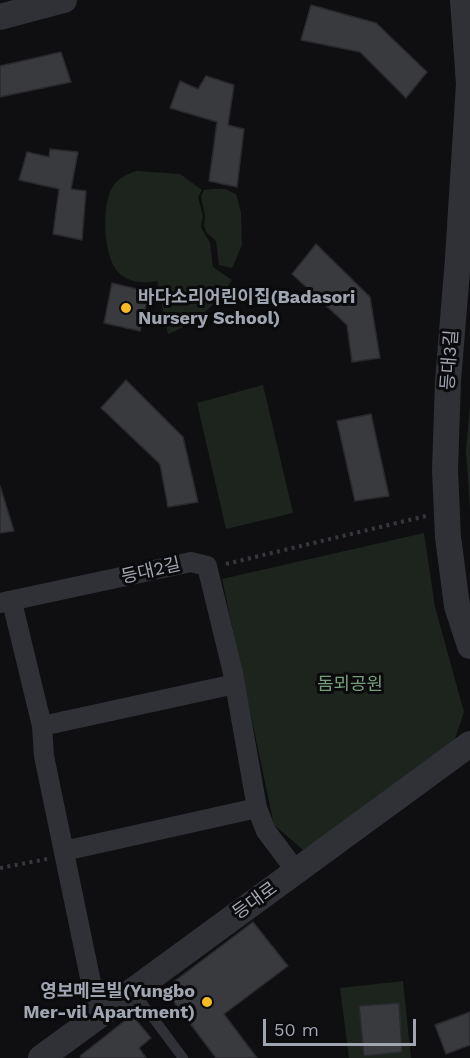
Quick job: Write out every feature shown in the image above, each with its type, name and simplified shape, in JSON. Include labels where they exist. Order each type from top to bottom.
[{"type":"street","points":[[0,17],[64,0]]},
{"type":"street","name":"등대3길","points":[[463,0],[469,84],[448,381],[445,471],[448,537],[457,606],[470,646]]},
{"type":"street","name":"등대2길","points":[[98,1016],[44,756],[42,726],[6,602],[191,562],[207,566],[235,684],[257,808],[266,831],[296,871]]},
{"type":"street","points":[[42,726],[235,684]]},
{"type":"street","name":"등대로","points":[[41,1058],[470,744]]},
{"type":"street","points":[[64,851],[257,808]]},
{"type":"lane","points":[[133,991],[183,1058]]},
{"type":"path","points":[[208,569],[446,511]]},
{"type":"path","points":[[0,868],[50,859],[64,851]]},
{"type":"green space","points":[[136,171],[180,174],[202,190],[198,197],[203,216],[201,227],[210,243],[213,267],[232,280],[197,319],[168,334],[157,281],[137,282],[122,276],[109,254],[105,217],[109,194],[118,181]]},
{"type":"green space","points":[[225,189],[236,194],[241,212],[242,245],[232,268],[219,265],[216,241],[207,233],[204,226],[205,216],[201,196],[204,190]]},
{"type":"green space","points":[[263,385],[293,513],[226,529],[197,403]]},
{"type":"green space","points":[[470,406],[470,509],[466,450]]},
{"type":"green space","name":"돔뫼공원","points":[[424,533],[435,607],[464,712],[454,742],[308,854],[274,825],[222,579]]},
{"type":"green space","points":[[403,981],[411,1058],[349,1058],[340,988]]},
{"type":"building","points":[[311,5],[376,23],[427,72],[406,98],[360,52],[301,40]]},
{"type":"building","points":[[61,52],[71,82],[0,97],[0,66]]},
{"type":"building","points":[[206,76],[234,85],[228,125],[244,129],[237,187],[209,181],[217,122],[170,108],[180,81],[198,89]]},
{"type":"building","points":[[50,149],[78,152],[71,189],[86,191],[82,240],[53,234],[59,189],[19,180],[27,152],[49,157]]},
{"type":"building","points":[[316,244],[370,297],[380,358],[352,362],[347,325],[292,274]]},
{"type":"building","name":"바다소리어린이집(Badasori Nursery School)","points":[[112,283],[149,292],[140,331],[104,323]]},
{"type":"building","points":[[126,380],[183,437],[198,502],[168,507],[160,464],[101,408]]},
{"type":"building","points":[[371,414],[389,496],[355,501],[337,421]]},
{"type":"building","points":[[0,486],[14,531],[0,533]]},
{"type":"building","name":"영보메르빌(Yungbo Mer-vil Apartment)","points":[[253,922],[288,966],[224,1014],[257,1058],[216,1058],[164,989]]},
{"type":"building","points":[[399,1003],[402,1052],[364,1056],[359,1006]]},
{"type":"building","points":[[470,1012],[470,1045],[446,1054],[435,1025]]},
{"type":"building","points":[[132,1015],[151,1038],[139,1048],[146,1058],[81,1058],[80,1056]]},
{"type":"place","name":"바다소리어린이집(Badasori Nursery School)","points":[[126,308]]},
{"type":"place","name":"영보메르빌(Yungbo Mer-vil Apartment)","points":[[207,1002]]}]
